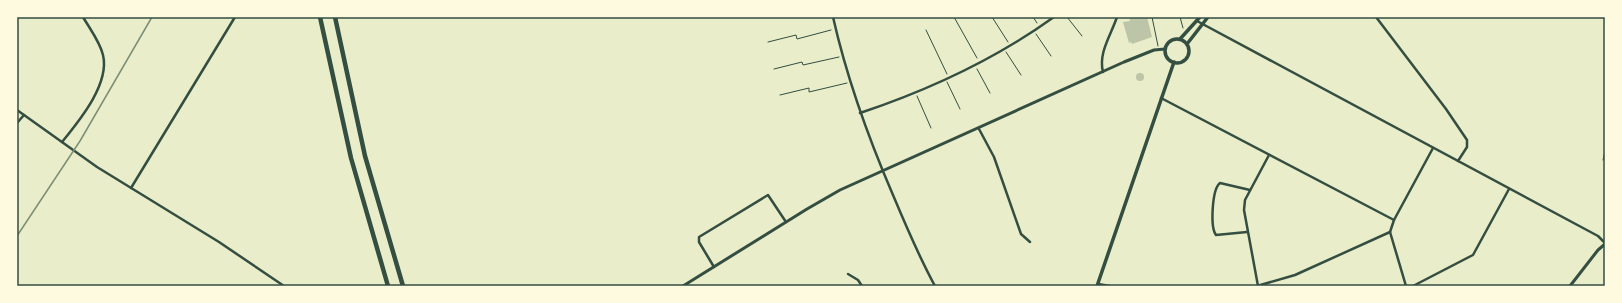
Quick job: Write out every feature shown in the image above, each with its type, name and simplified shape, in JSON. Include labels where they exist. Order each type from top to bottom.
[{"type":"highway","points":[[320,17],[350,158],[388,286]]},
{"type":"highway","points":[[335,17],[365,156],[403,286]]},
{"type":"main road","points":[[1180,39],[1187,44],[1189,51],[1186,59],[1181,62],[1174,62],[1167,57],[1165,49],[1170,41],[1180,39],[1200,17]]},
{"type":"main road","points":[[1187,44],[1208,17]]},
{"type":"main road","points":[[1097,285],[1174,62]]},
{"type":"street","points":[[62,142],[101,85],[104,72],[103,56],[97,41],[83,17]]},
{"type":"street","points":[[131,188],[235,17]]},
{"type":"street","points":[[834,17],[842,56],[860,113],[907,229],[936,286]]},
{"type":"street","points":[[860,113],[916,94],[976,66],[1005,50],[1054,17]]},
{"type":"street","points":[[1103,72],[1101,63],[1102,55],[1117,17]]},
{"type":"street","points":[[1376,17],[1446,109],[1467,140],[1467,147],[1458,161]]},
{"type":"street","points":[[1197,21],[1598,236],[1605,244],[1588,262],[1570,286]]},
{"type":"street","points":[[684,286],[835,193],[1103,72],[1158,49],[1165,49]]},
{"type":"street","points":[[1161,98],[1394,220]]},
{"type":"street","points":[[17,110],[131,188],[212,238],[284,286]]},
{"type":"street","points":[[17,123],[24,115]]},
{"type":"street","points":[[979,129],[994,157],[1021,234],[1030,242]]},
{"type":"street","points":[[1406,286],[1390,232],[1394,220],[1433,148]]},
{"type":"street","points":[[1270,155],[1244,200],[1247,232],[1257,286],[1295,275],[1390,232]]},
{"type":"street","points":[[1247,232],[1216,235],[1213,229],[1214,194],[1217,185],[1220,183],[1250,190]]},
{"type":"street","points":[[1413,286],[1472,255],[1509,189]]},
{"type":"street","points":[[714,267],[699,240],[700,237],[706,233],[768,195],[786,222]]},
{"type":"street","points":[[848,274],[858,280],[862,286]]},
{"type":"street","points":[[1097,285],[1110,286]]},
{"type":"path","points":[[954,17],[980,63]]},
{"type":"path","points":[[992,17],[1010,46]]},
{"type":"path","points":[[1033,17],[1040,27]]},
{"type":"path","points":[[1067,17],[1082,36]]},
{"type":"path","points":[[1152,17],[1158,40],[1158,49]]},
{"type":"path","points":[[768,42],[796,35],[797,38],[836,29]]},
{"type":"path","points":[[926,30],[960,109]]},
{"type":"path","points":[[1034,31],[1051,56]]},
{"type":"path","points":[[1005,50],[1021,75]]},
{"type":"path","points":[[774,69],[802,62],[803,65],[842,56]]},
{"type":"path","points":[[976,66],[990,93]]},
{"type":"path","points":[[780,95],[809,88],[809,92],[850,82]]},
{"type":"path","points":[[916,94],[931,128]]},
{"type":"path","points":[[1603,160],[1605,152]]},
{"type":"building","points":[[1129,17],[1147,17],[1152,37],[1132,44],[1131,42],[1129,43],[1123,22],[1130,21]]},
{"type":"building","points":[[1138,73],[1142,73],[1144,77],[1142,81],[1138,81],[1136,79],[1136,75]]},
{"type":"railway","points":[[17,236],[80,141],[152,17]]}]
